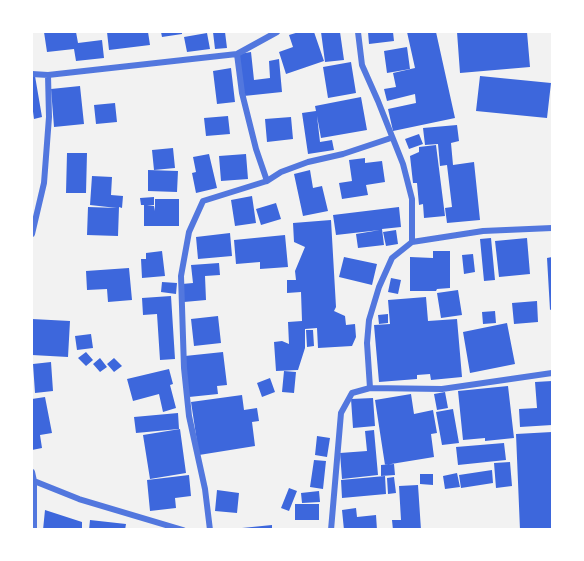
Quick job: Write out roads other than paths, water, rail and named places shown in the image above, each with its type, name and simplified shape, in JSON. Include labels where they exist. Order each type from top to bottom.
[{"type":"street","points":[[32,74],[48,75],[237,54],[278,32]]},
{"type":"street","points":[[358,32],[362,65],[403,164],[412,199],[412,242]]},
{"type":"street","points":[[237,54],[242,93],[256,149],[267,181]]},
{"type":"street","points":[[32,234],[44,183],[49,117],[48,75]]},
{"type":"street","points":[[210,530],[205,489],[189,416],[184,368],[181,276],[189,232],[203,201],[267,181],[281,171],[391,138]]},
{"type":"street","points":[[370,388],[367,343],[369,320],[379,286],[392,258],[412,242],[483,231],[552,228]]},
{"type":"street","points":[[331,530],[341,413],[352,393],[370,388],[442,389],[552,373]]},
{"type":"street","points":[[32,472],[34,530]]},
{"type":"street","points":[[34,481],[79,499],[183,530]]}]
